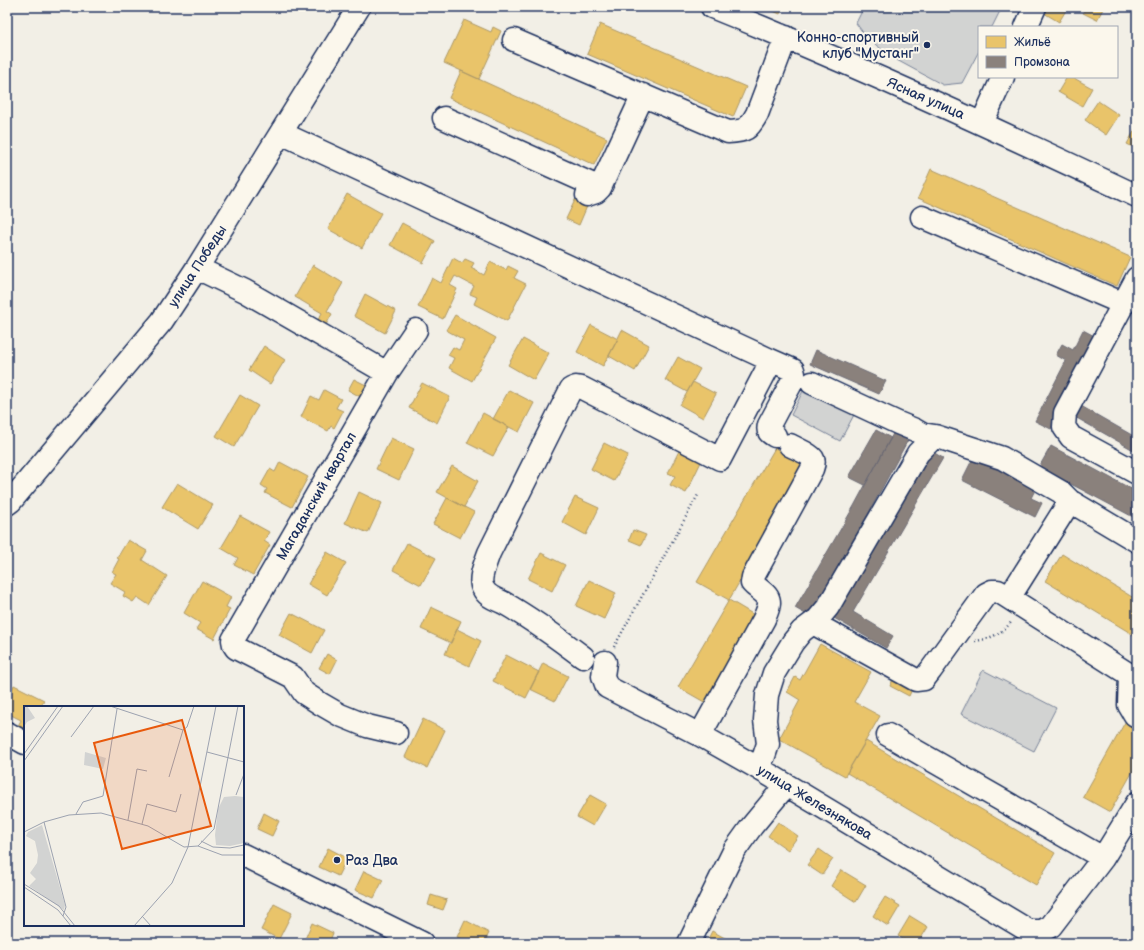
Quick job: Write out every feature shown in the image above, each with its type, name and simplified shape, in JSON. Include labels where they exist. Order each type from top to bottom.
[{"type":"street","name":"улица Победы","points":[[7,504],[162,321],[197,268],[358,7]]},
{"type":"street","name":"Ясная улица","points":[[712,7],[786,37],[982,123],[1137,196]]},
{"type":"street","points":[[1026,26],[1035,7]]},
{"type":"street","points":[[514,40],[728,132],[741,131],[750,125],[757,114],[786,37]]},
{"type":"street","points":[[982,123],[1003,78]]},
{"type":"street","points":[[444,118],[591,191],[643,95]]},
{"type":"street","points":[[281,132],[793,370],[794,378],[769,425],[768,431],[782,441],[810,456],[814,462],[812,469],[753,577],[752,583],[766,594],[769,599],[769,604],[764,619],[700,735]]},
{"type":"street","points":[[922,217],[1124,304]]},
{"type":"street","points":[[197,268],[245,291],[387,373],[416,330]]},
{"type":"street","points":[[1137,278],[1065,413],[1064,427],[1071,437],[1137,473]]},
{"type":"street","points":[[583,657],[549,632],[487,594],[482,587],[481,580],[489,553],[571,389],[576,387],[582,388],[720,459],[766,371],[768,359]]},
{"type":"street","name":"Магаданский квартал","points":[[387,373],[233,640],[236,648],[293,677],[304,693],[340,715],[367,726],[396,733]]},
{"type":"street","points":[[812,383],[922,434],[935,436],[1002,458],[1061,492],[1070,501],[1137,541]]},
{"type":"street","points":[[758,768],[768,744],[765,720],[767,695],[774,673],[793,642],[802,631],[818,619],[828,607],[918,453],[935,436]]},
{"type":"street","points":[[1016,603],[1070,501]]},
{"type":"street","points":[[813,623],[916,680],[924,679],[986,594],[992,591],[998,591],[1130,676],[1129,705],[1137,716]]},
{"type":"street","name":"улица Железнякова","points":[[605,662],[603,676],[608,687],[700,735],[758,768],[1029,931],[1046,933]]},
{"type":"street","points":[[7,733],[24,742]]},
{"type":"street","points":[[888,735],[1103,858]]},
{"type":"street","points":[[688,943],[734,851],[752,826],[786,785]]},
{"type":"street","points":[[1046,933],[1103,858],[1137,803]]},
{"type":"street","points":[[244,855],[422,943]]},
{"type":"path","points":[[605,662],[698,495]]},
{"type":"path","points":[[951,643],[985,640],[999,634],[1009,625],[1016,603]]},
{"type":"shaded area","name":"Конно-спортивный клуб \"Мустанг\"","points":[[864,7],[1002,7],[992,26],[978,26],[978,53],[962,83],[943,85],[893,58],[867,38],[856,23]]},
{"type":"shaded area","points":[[805,387],[855,413],[840,441],[791,415]]},
{"type":"shaded area","points":[[983,670],[1056,708],[1034,751],[961,714]]},
{"type":"building: Жильё","points":[[764,7],[783,7],[780,14]]},
{"type":"building: Жильё","points":[[1047,7],[1068,7],[1059,22],[1044,13]]},
{"type":"building: Жильё","points":[[1086,7],[1104,7],[1097,20],[1083,13]]},
{"type":"building: Жильё","points":[[464,20],[491,32],[493,27],[501,31],[479,79],[444,63]]},
{"type":"building: Жильё","points":[[600,24],[746,87],[733,117],[587,54]]},
{"type":"building: Жильё","points":[[461,71],[607,138],[594,165],[449,98]]},
{"type":"building: Жильё","points":[[1066,78],[1074,78],[1092,88],[1082,106],[1058,92]]},
{"type":"building: Жильё","points":[[1098,101],[1119,115],[1106,135],[1085,120]]},
{"type":"building: Жильё","points":[[1137,126],[1137,149],[1127,144]]},
{"type":"building: Жильё","points":[[931,169],[1130,257],[1117,286],[918,198]]},
{"type":"building: Жильё","points":[[347,194],[381,213],[362,248],[328,229]]},
{"type":"building: Жильё","points":[[576,198],[588,204],[579,225],[566,219]]},
{"type":"building: Жильё","points":[[402,223],[435,241],[423,263],[390,245]]},
{"type":"building: Жильё","points":[[453,258],[462,263],[465,259],[474,263],[471,268],[484,275],[490,262],[506,270],[508,266],[518,271],[514,278],[526,284],[507,321],[474,304],[477,297],[470,294],[474,286],[455,276],[450,285],[457,289],[443,319],[418,307],[432,278],[441,283]]},
{"type":"building: Жильё","points":[[313,265],[343,283],[327,311],[332,314],[322,332],[313,328],[322,313],[295,297]]},
{"type":"building: Жильё","points":[[365,294],[396,311],[385,333],[354,316]]},
{"type":"building: Жильё","points":[[455,315],[496,338],[472,381],[449,368],[454,358],[448,355],[453,347],[459,350],[464,340],[446,330]]},
{"type":"building: Жильё","points":[[591,325],[618,339],[603,366],[577,352]]},
{"type":"building: Жильё","points":[[622,330],[649,345],[635,371],[609,356]]},
{"type":"building: Жильё","points":[[523,339],[549,353],[534,380],[508,365]]},
{"type":"building: Жильё","points":[[264,346],[285,360],[270,384],[249,370]]},
{"type":"building: Жильё","points":[[678,357],[700,369],[687,392],[665,380]]},
{"type":"building: Жильё","points":[[354,379],[372,388],[366,400],[348,390]]},
{"type":"building: Жильё","points":[[693,382],[716,394],[703,418],[680,405]]},
{"type":"building: Жильё","points":[[422,383],[450,397],[437,423],[409,408]]},
{"type":"building: Жильё","points":[[324,390],[341,399],[336,408],[343,411],[334,428],[331,426],[328,431],[301,417],[311,396],[319,400]]},
{"type":"building: Жильё","points":[[509,390],[534,403],[519,432],[493,419]]},
{"type":"building: Жильё","points":[[240,395],[258,406],[234,447],[216,436]]},
{"type":"building: Жильё","points":[[483,413],[509,427],[493,456],[467,443]]},
{"type":"building: Жильё","points":[[391,438],[414,449],[399,480],[376,469]]},
{"type":"building: Жильё","points":[[604,443],[628,455],[614,481],[591,469]]},
{"type":"building: Жильё","points":[[775,448],[806,466],[729,600],[697,582]]},
{"type":"building: Жильё","points":[[679,451],[701,462],[686,493],[670,485],[675,476],[668,473]]},
{"type":"building: Жильё","points":[[280,462],[308,477],[292,507],[265,493],[267,489],[261,485],[270,469],[275,472]]},
{"type":"building: Жильё","points":[[452,466],[478,481],[464,507],[437,492]]},
{"type":"building: Жильё","points":[[177,483],[213,505],[198,529],[162,507]]},
{"type":"building: Жильё","points":[[359,492],[382,503],[368,533],[345,523]]},
{"type":"building: Жильё","points":[[575,497],[599,508],[586,535],[562,522]]},
{"type":"building: Жильё","points":[[447,498],[474,512],[460,538],[433,524]]},
{"type":"building: Жильё","points":[[240,516],[269,532],[264,541],[270,545],[253,575],[234,565],[238,558],[221,548]]},
{"type":"building: Жильё","points":[[633,530],[646,535],[641,545],[629,540]]},
{"type":"building: Жильё","points":[[128,540],[147,551],[142,560],[167,576],[149,605],[137,597],[133,602],[123,596],[125,592],[110,583],[116,574],[112,572],[119,559],[117,558]]},
{"type":"building: Жильё","points":[[407,543],[436,558],[421,585],[393,570]]},
{"type":"building: Жильё","points":[[327,552],[346,563],[327,595],[308,584]]},
{"type":"building: Жильё","points":[[541,553],[565,565],[552,591],[528,579]]},
{"type":"building: Жильё","points":[[1062,554],[1137,600],[1137,637],[1045,581]]},
{"type":"building: Жильё","points":[[589,580],[616,593],[604,619],[576,606]]},
{"type":"building: Жильё","points":[[202,581],[231,597],[226,607],[230,609],[214,639],[196,629],[200,623],[184,613]]},
{"type":"building: Жильё","points":[[729,600],[756,616],[706,703],[678,687]]},
{"type":"building: Жильё","points":[[431,607],[461,621],[451,643],[421,629]]},
{"type":"building: Жильё","points":[[291,613],[324,630],[312,653],[279,635]]},
{"type":"building: Жильё","points":[[457,629],[481,641],[469,666],[445,654]]},
{"type":"building: Жильё","points":[[820,644],[871,672],[854,702],[880,716],[845,776],[779,739],[800,700],[787,692],[795,677],[800,680]]},
{"type":"building: Жильё","points":[[327,654],[337,660],[330,674],[319,668]]},
{"type":"building: Жильё","points":[[506,655],[539,672],[526,698],[493,681]]},
{"type":"building: Жильё","points":[[543,663],[568,676],[555,701],[530,689]]},
{"type":"building: Жильё","points":[[895,675],[914,685],[909,696],[890,686]]},
{"type":"building: Жильё","points":[[14,685],[44,700],[41,706],[24,706],[24,731],[17,728],[21,720],[7,713],[7,700]]},
{"type":"building: Жильё","points":[[1128,717],[1137,722],[1137,764],[1110,812],[1083,797]]},
{"type":"building: Жильё","points":[[423,719],[445,730],[427,768],[405,757]]},
{"type":"building: Жильё","points":[[866,741],[1055,853],[1036,885],[847,773]]},
{"type":"building: Жильё","points":[[590,795],[606,804],[593,826],[577,817]]},
{"type":"building: Жильё","points":[[264,813],[279,821],[272,836],[257,829]]},
{"type":"building: Жильё","points":[[778,822],[798,836],[788,850],[768,836]]},
{"type":"building: Жильё","points":[[328,848],[347,858],[338,876],[319,867]]},
{"type":"building: Жильё","points":[[819,849],[833,859],[822,875],[807,865]]},
{"type":"building: Жильё","points":[[841,870],[866,885],[856,902],[831,886]]},
{"type":"building: Жильё","points":[[364,871],[383,880],[374,898],[355,890]]},
{"type":"building: Жильё","points":[[431,895],[447,900],[443,910],[428,905]]},
{"type":"building: Жильё","points":[[885,897],[900,906],[888,926],[873,916]]},
{"type":"building: Жильё","points":[[274,904],[292,913],[279,939],[261,930]]},
{"type":"building: Жильё","points":[[910,916],[928,927],[918,943],[910,943],[898,936]]},
{"type":"building: Жильё","points":[[465,920],[489,933],[484,943],[469,943],[457,937]]},
{"type":"building: Жильё","points":[[312,923],[333,933],[329,943],[314,943],[305,939]]},
{"type":"building: Жильё","points":[[712,931],[734,943],[706,943]]},
{"type":"building: Жильё","points":[[528,938],[537,943],[525,943]]},
{"type":"building: Жильё","points":[[951,939],[956,943],[948,943]]},
{"type":"building: Промзона","points":[[1083,330],[1098,338],[1051,429],[1035,421],[1066,361],[1056,355],[1062,344],[1073,350]]},
{"type":"building: Промзона","points":[[816,350],[886,381],[879,394],[810,364]]},
{"type":"building: Промзона","points":[[1081,406],[1137,438],[1137,452],[1075,417]]},
{"type":"building: Промзона","points":[[876,430],[891,438],[865,485],[849,477]]},
{"type":"building: Промзона","points":[[895,430],[909,438],[868,514],[809,616],[795,608],[854,506]]},
{"type":"building: Промзона","points":[[1051,446],[1137,492],[1137,519],[1039,467]]},
{"type":"building: Промзона","points":[[931,451],[943,458],[853,612],[893,636],[886,648],[834,618]]},
{"type":"building: Промзона","points":[[975,454],[1037,486],[1031,498],[1042,503],[1035,517],[962,480]]},
{"type":"place","name":"Конно-спортивный клуб \"Мустанг\"","points":[[927,45]]},
{"type":"place","name":"Раз Два","points":[[337,860]]}]
